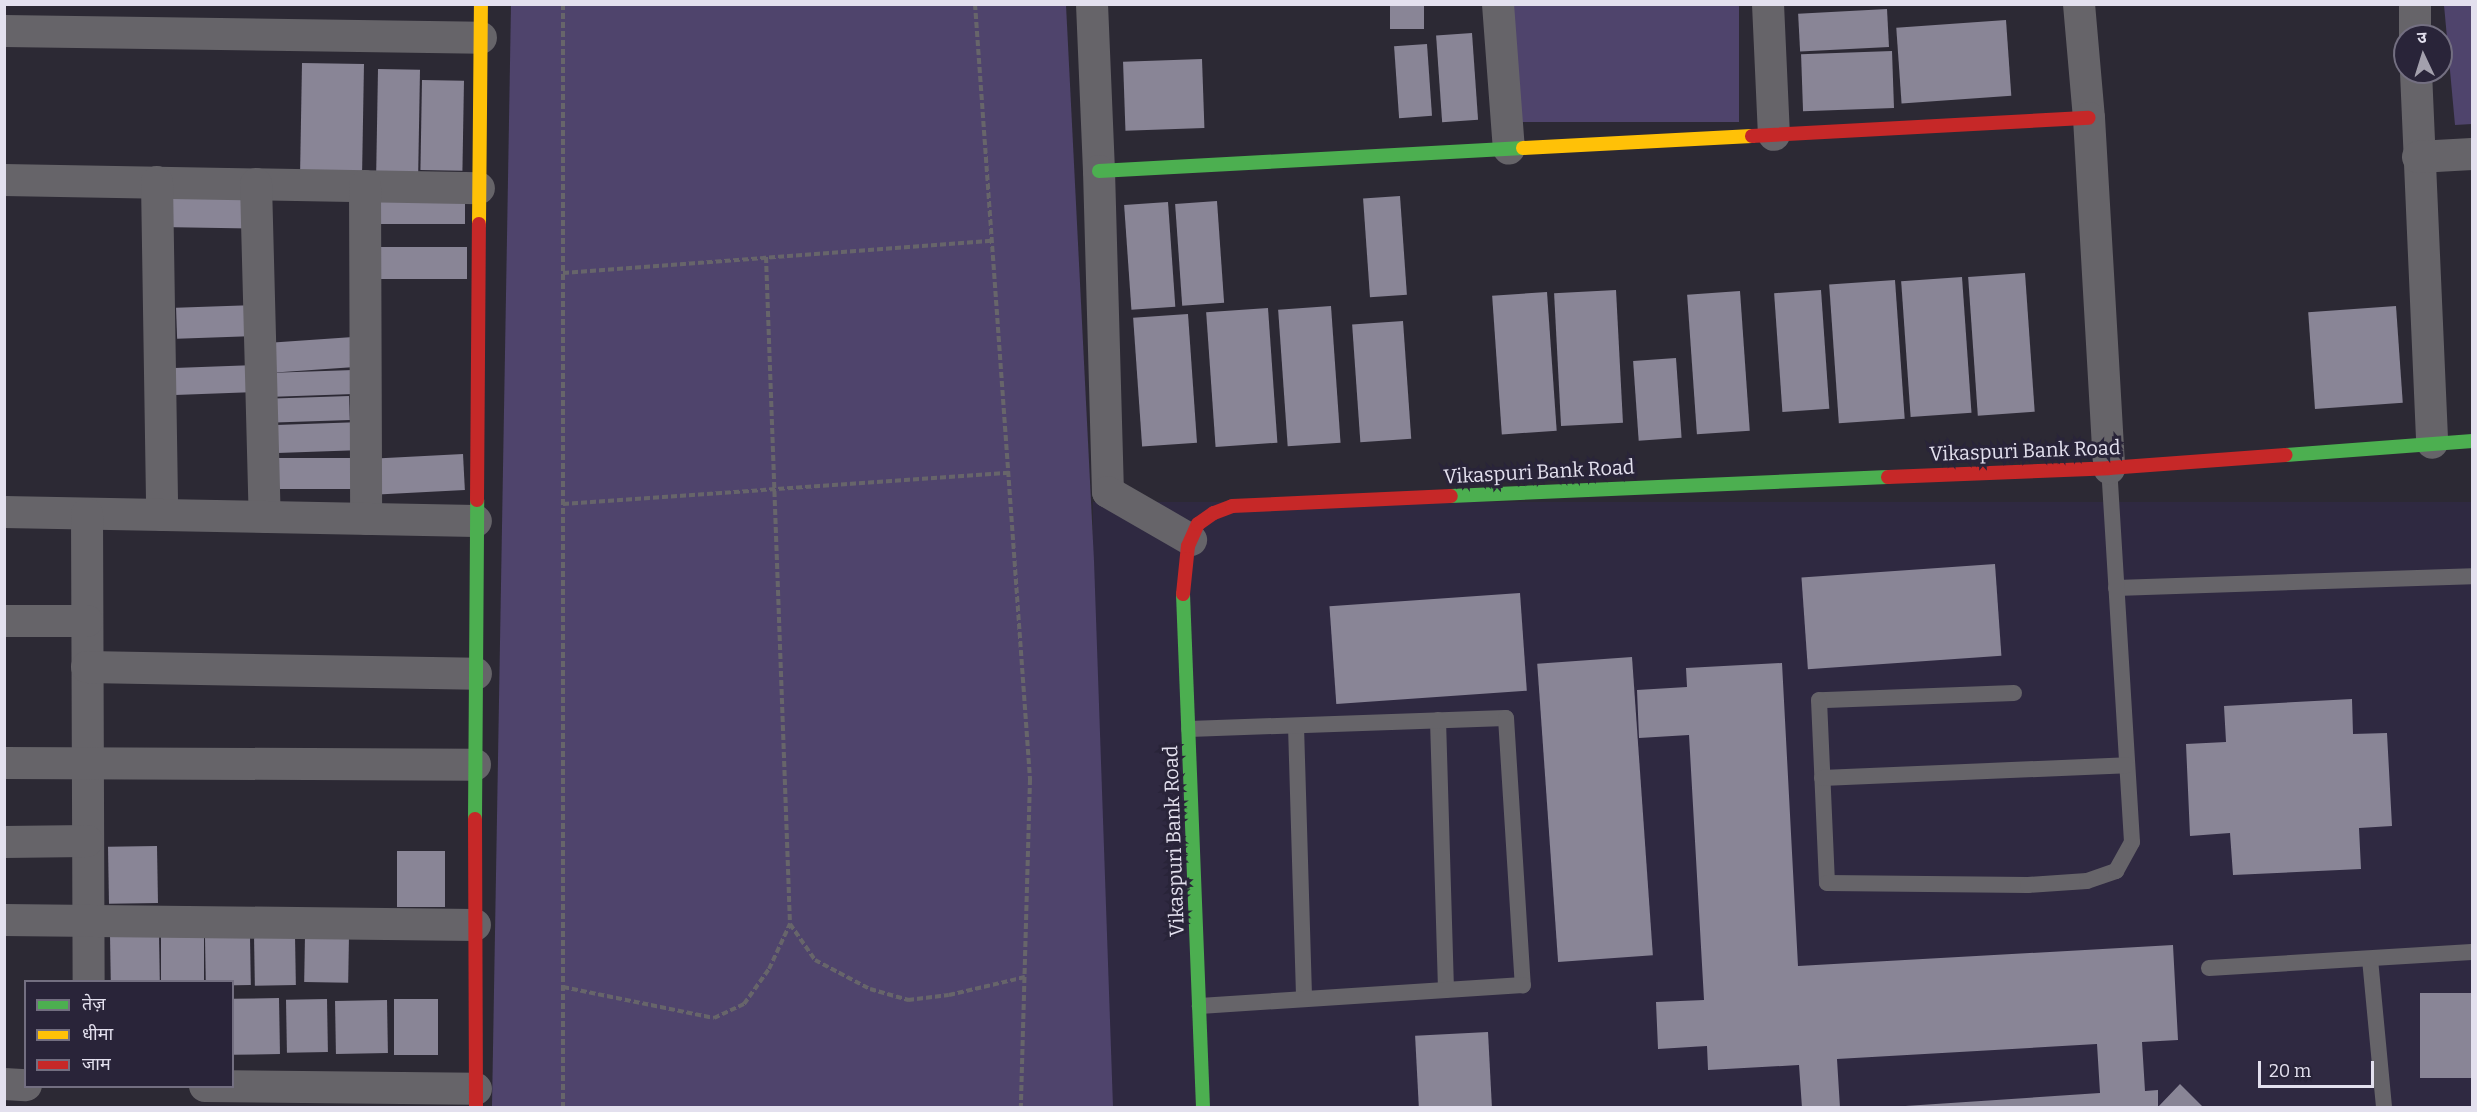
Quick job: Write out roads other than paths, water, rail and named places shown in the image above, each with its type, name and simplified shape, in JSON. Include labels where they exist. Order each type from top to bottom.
[{"type":"street","points":[[234,1087],[476,1098],[476,520],[481,4]]},
{"type":"street","points":[[1092,4],[1108,492],[1191,540]]},
{"type":"street","points":[[1498,4],[1509,149]]},
{"type":"street","points":[[1768,4],[1773,135]]},
{"type":"street","points":[[2079,4],[2089,118],[2109,468]]},
{"type":"street","points":[[2415,4],[2415,24]]},
{"type":"street","points":[[4,31],[481,38]]},
{"type":"street","points":[[2416,84],[2432,443]]},
{"type":"street","points":[[1099,171],[2089,118]]},
{"type":"street","points":[[2418,157],[2472,154]]},
{"type":"street","points":[[4,180],[478,188]]},
{"type":"street","points":[[157,182],[162,515]]},
{"type":"street","points":[[256,184],[265,517]]},
{"type":"street","points":[[365,186],[366,519]]},
{"type":"street","name":"Vikaspuri Bank Road","points":[[1203,1107],[1183,597],[1188,546],[1198,524],[1214,513],[1232,506],[2109,468],[2472,441]]},
{"type":"street","points":[[4,512],[476,520]]},
{"type":"street","points":[[87,514],[88,980]]},
{"type":"street","points":[[4,621],[87,621]]},
{"type":"street","points":[[87,667],[476,674]]},
{"type":"street","points":[[4,763],[475,765]]},
{"type":"street","points":[[4,842],[87,841]]},
{"type":"street","points":[[4,920],[475,925]]},
{"type":"street","points":[[4,1084],[24,1084]]},
{"type":"lane","points":[[2014,693],[1819,700],[1827,883],[2028,885],[2086,881],[2116,871],[2132,842],[2109,468]]},
{"type":"lane","points":[[2116,588],[2472,576]]},
{"type":"lane","points":[[1189,729],[1506,718],[1523,986],[1200,1006]]},
{"type":"lane","points":[[1438,720],[1446,990]]},
{"type":"lane","points":[[1296,726],[1304,999]]},
{"type":"lane","points":[[1822,778],[2127,765]]},
{"type":"lane","points":[[2209,968],[2472,952]]},
{"type":"lane","points":[[2370,959],[2384,1107]]}]
